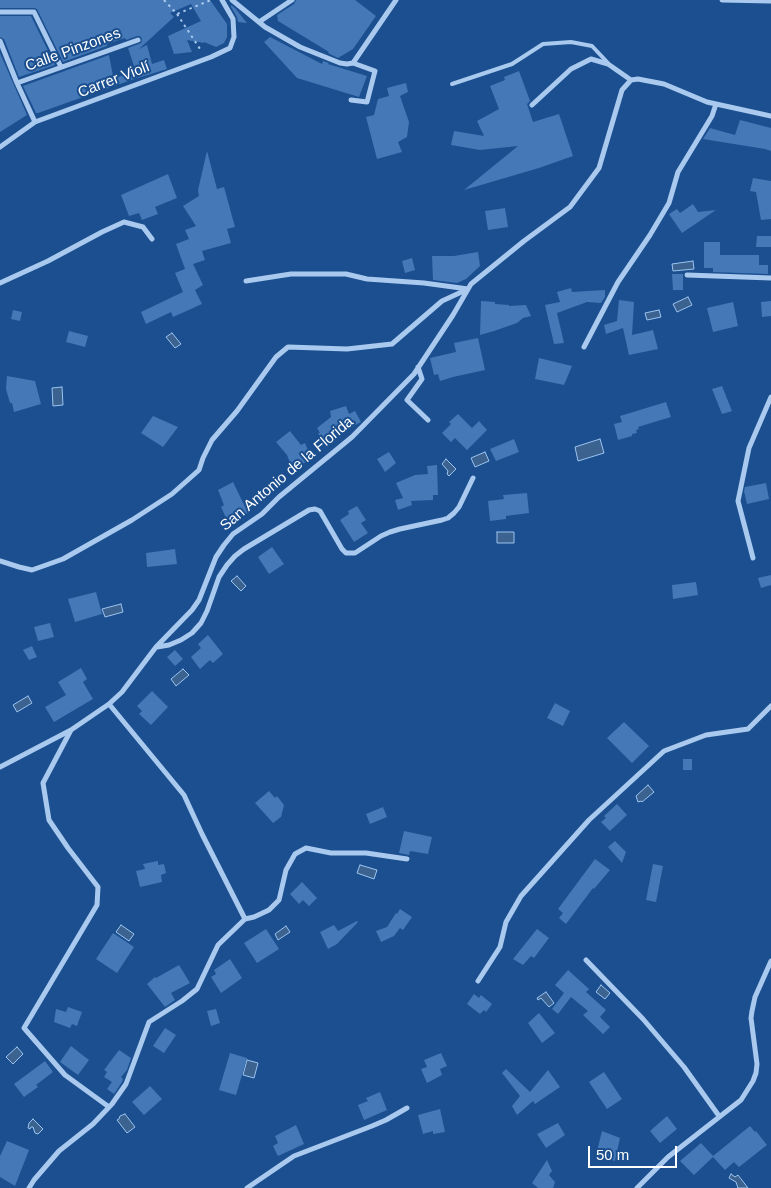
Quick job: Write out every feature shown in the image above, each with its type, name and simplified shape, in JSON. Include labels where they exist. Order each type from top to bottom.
[{"type":"street","name":"Carrer Violí","points":[[0,147],[35,122],[230,48],[234,37],[233,19],[222,0]]},
{"type":"street","points":[[232,0],[265,27],[300,47],[340,63],[350,63],[375,71],[366,102],[351,100]]},
{"type":"street","points":[[259,22],[292,0]]},
{"type":"street","points":[[350,63],[396,0]]},
{"type":"street","points":[[722,0],[771,1]]},
{"type":"street","points":[[0,12],[34,12],[61,67]]},
{"type":"street","name":"Calle Pinzones","points":[[17,83],[138,40]]},
{"type":"street","points":[[0,41],[35,122]]},
{"type":"street","points":[[532,105],[571,69],[591,59],[608,64],[631,80],[638,79],[664,84],[707,102],[771,116]]},
{"type":"street","name":"San Antonio de la Florida","points":[[0,767],[71,730],[109,704],[122,692],[156,647],[192,610],[199,600],[216,557],[233,534],[262,514],[279,497],[352,437],[414,374],[471,284],[570,207],[599,168],[622,90],[631,80]]},
{"type":"street","points":[[584,347],[618,282],[650,235],[669,202],[678,172],[712,116],[716,104]]},
{"type":"street","points":[[0,284],[124,222],[143,227],[152,240]]},
{"type":"street","points":[[246,281],[291,274],[346,274],[367,279],[424,283],[468,289]]},
{"type":"street","points":[[687,275],[771,278]]},
{"type":"street","name":"San Antonio de la Florida","points":[[0,561],[32,570],[63,559],[132,520],[172,494],[198,470],[212,440],[237,411],[276,358],[288,347],[347,349],[392,344],[442,302],[468,289]]},
{"type":"street","points":[[418,367],[422,379],[406,400],[428,420]]},
{"type":"street","points":[[753,558],[738,501],[749,448],[771,397]]},
{"type":"street","points":[[156,647],[169,645],[181,640],[192,633],[201,623],[219,577],[235,556],[310,510],[320,511],[342,549],[346,552],[355,553],[390,532],[448,518],[459,507],[473,478]]},
{"type":"street","points":[[109,704],[184,795],[245,919]]},
{"type":"street","points":[[478,981],[500,947],[506,922],[521,896],[589,820],[664,751],[706,735],[748,729],[771,706]]},
{"type":"street","points":[[71,730],[44,783],[49,820],[98,887],[97,905],[24,1028],[65,1074],[109,1107]]},
{"type":"street","points":[[29,1188],[59,1151],[93,1124],[109,1107],[126,1084],[149,1022],[197,989],[218,946],[245,919],[269,910],[279,900],[286,870],[295,854],[306,848],[331,853],[366,853],[407,859]]},
{"type":"street","points":[[586,960],[643,1020],[684,1067],[718,1116]]},
{"type":"street","points":[[637,1188],[668,1156],[741,1100],[753,1082],[757,1064],[751,1018],[752,1011],[755,997],[771,961]]},
{"type":"street","points":[[247,1188],[294,1156],[372,1126],[407,1108]]},
{"type":"lane","points":[[452,84],[512,64],[543,44],[571,42],[592,46],[608,64]]},
{"type":"path","points":[[164,0],[177,14],[206,58]]},
{"type":"path","points":[[177,14],[211,0]]},
{"type":"water","points":[[693,261],[694,269],[673,271],[672,264]]},
{"type":"water","points":[[688,297],[692,305],[677,312],[673,304]]},
{"type":"water","points":[[659,310],[661,317],[647,320],[645,313]]},
{"type":"water","points":[[172,333],[181,344],[175,348],[166,337]]},
{"type":"water","points":[[62,387],[63,405],[53,406],[52,388]]},
{"type":"water","points":[[600,439],[604,453],[578,461],[575,447]]},
{"type":"water","points":[[485,452],[489,461],[475,467],[471,458]]},
{"type":"water","points":[[446,459],[456,469],[449,476],[447,474],[448,471],[442,464]]},
{"type":"water","points":[[497,532],[514,532],[514,543],[497,543]]},
{"type":"water","points":[[237,576],[246,586],[241,591],[231,581]]},
{"type":"water","points":[[121,604],[123,612],[105,617],[102,609]]},
{"type":"water","points":[[183,669],[189,675],[176,686],[171,679]]},
{"type":"water","points":[[28,696],[32,703],[17,712],[13,705]]},
{"type":"water","points":[[648,785],[654,792],[642,802],[638,802],[636,796]]},
{"type":"water","points":[[360,865],[377,870],[374,879],[357,873]]},
{"type":"water","points":[[121,925],[134,934],[129,941],[116,932]]},
{"type":"water","points":[[286,926],[290,932],[278,940],[275,934]]},
{"type":"water","points":[[601,985],[610,993],[605,999],[596,992]]},
{"type":"water","points":[[546,992],[554,1003],[549,1007],[541,998],[538,1000],[537,998]]},
{"type":"water","points":[[17,1047],[23,1054],[13,1064],[6,1057]]},
{"type":"water","points":[[247,1060],[258,1063],[254,1078],[243,1075]]},
{"type":"water","points":[[125,1114],[135,1127],[127,1133],[117,1120]]},
{"type":"water","points":[[33,1119],[43,1129],[38,1134],[35,1133],[33,1127],[28,1128],[29,1123]]},
{"type":"water","points":[[731,1174],[735,1177],[738,1175],[748,1188],[738,1188],[736,1182],[729,1178]]},
{"type":"building","points":[[0,0],[210,0],[227,24],[227,37],[224,43],[216,47],[204,42],[187,40],[192,52],[174,54],[168,36],[201,21],[191,4],[170,13],[174,17],[139,49],[147,45],[152,64],[164,60],[167,69],[138,78],[128,48],[141,43],[142,39],[140,36],[126,40],[125,38],[107,44],[107,46],[63,62],[37,9],[0,8]]},
{"type":"building","points":[[296,0],[355,0],[376,16],[353,49],[338,58],[278,21],[277,15],[294,4]]},
{"type":"building","points":[[231,5],[235,8],[247,23],[238,22]]},
{"type":"building","points":[[0,16],[31,16],[55,65],[19,77],[4,39],[0,37]]},
{"type":"building","points":[[270,37],[322,64],[323,61],[367,76],[359,97],[297,78],[264,42]]},
{"type":"building","points":[[0,53],[27,115],[0,132]]},
{"type":"building","points":[[109,55],[113,76],[136,74],[137,78],[36,113],[23,86]]},
{"type":"building","points":[[519,71],[530,101],[527,104],[533,122],[559,114],[573,156],[464,190],[518,146],[480,150],[451,145],[454,131],[484,136],[477,121],[499,109],[490,86],[505,80],[504,77]]},
{"type":"building","points":[[406,83],[408,92],[400,96],[409,122],[407,137],[398,142],[402,152],[377,159],[366,117],[374,115],[378,99],[389,96],[387,88]]},
{"type":"building","points":[[740,120],[771,128],[771,151],[703,139],[710,128],[735,135]]},
{"type":"building","points":[[207,151],[217,189],[224,187],[235,227],[227,229],[231,243],[202,251],[205,260],[193,264],[203,285],[195,290],[202,304],[173,317],[171,312],[146,324],[141,312],[183,292],[175,273],[185,269],[176,244],[189,239],[185,230],[196,226],[183,206],[199,196],[198,190]]},
{"type":"building","points":[[168,174],[177,198],[155,207],[158,214],[142,220],[139,213],[129,216],[121,195]]},
{"type":"building","points":[[753,178],[771,181],[771,219],[761,220],[756,192],[750,191]]},
{"type":"building","points":[[693,204],[698,212],[716,210],[682,233],[669,214],[677,209],[680,213]]},
{"type":"building","points":[[505,208],[508,227],[488,230],[485,211]]},
{"type":"building","points":[[757,236],[771,236],[771,247],[756,247]]},
{"type":"building","points":[[704,242],[720,242],[720,255],[759,255],[759,265],[768,265],[768,274],[713,272],[713,268],[704,268]]},
{"type":"building","points":[[478,252],[480,266],[466,279],[457,283],[433,280],[432,256],[454,256]]},
{"type":"building","points":[[412,258],[415,270],[405,273],[402,261]]},
{"type":"building","points":[[672,274],[683,274],[683,290],[673,290]]},
{"type":"building","points":[[571,288],[572,292],[605,290],[605,297],[601,303],[587,302],[557,313],[564,343],[554,344],[545,305],[560,302],[557,292]]},
{"type":"building","points":[[619,300],[634,302],[632,335],[653,330],[658,349],[629,355],[623,328],[606,334],[604,325],[617,321]]},
{"type":"building","points":[[481,301],[509,306],[526,305],[531,316],[523,318],[517,323],[480,335]]},
{"type":"building","points":[[771,301],[771,316],[762,317],[761,302]]},
{"type":"building","points":[[733,302],[738,326],[713,332],[707,308]]},
{"type":"building","points":[[13,310],[22,312],[20,321],[11,319]]},
{"type":"building","points":[[69,331],[88,336],[85,347],[66,342]]},
{"type":"building","points":[[478,338],[485,370],[440,381],[438,374],[434,375],[430,358],[456,352],[454,343]]},
{"type":"building","points":[[539,358],[572,366],[564,385],[535,379]]},
{"type":"building","points":[[7,376],[35,381],[41,404],[14,412],[6,389]]},
{"type":"building","points":[[722,386],[732,411],[722,414],[712,389]]},
{"type":"building","points":[[666,402],[671,417],[638,427],[637,433],[618,440],[614,424],[622,422],[620,416]]},
{"type":"building","points":[[346,406],[349,414],[355,411],[361,422],[323,442],[317,428],[331,417],[330,411]]},
{"type":"building","points":[[458,414],[472,428],[479,421],[487,430],[467,450],[455,438],[451,442],[442,433],[451,424],[449,422]]},
{"type":"building","points":[[153,416],[178,427],[163,447],[141,433]]},
{"type":"building","points":[[290,431],[301,445],[305,443],[312,460],[292,468],[287,455],[276,442]]},
{"type":"building","points":[[514,439],[519,452],[496,461],[490,449]]},
{"type":"building","points":[[389,452],[396,463],[385,472],[377,459]]},
{"type":"building","points":[[437,465],[438,495],[433,495],[433,500],[411,501],[412,505],[398,510],[395,500],[403,498],[396,483],[415,475],[428,474],[427,466]]},
{"type":"building","points":[[233,482],[248,513],[228,522],[221,507],[224,505],[218,490]]},
{"type":"building","points":[[766,483],[769,499],[747,504],[745,487]]},
{"type":"building","points":[[527,493],[529,513],[506,516],[506,519],[490,521],[488,501],[504,499],[503,495]]},
{"type":"building","points":[[357,506],[366,520],[361,523],[368,533],[354,542],[340,520],[349,514],[348,511]]},
{"type":"building","points":[[272,547],[284,564],[269,574],[258,557]]},
{"type":"building","points":[[175,549],[177,564],[147,567],[146,553]]},
{"type":"building","points":[[771,575],[771,585],[761,588],[758,578]]},
{"type":"building","points":[[696,582],[698,595],[673,599],[672,585]]},
{"type":"building","points":[[96,592],[102,614],[75,622],[68,599]]},
{"type":"building","points":[[50,623],[54,637],[38,641],[34,627]]},
{"type":"building","points":[[208,635],[223,654],[213,663],[210,660],[200,669],[191,657],[201,648],[198,644]]},
{"type":"building","points":[[32,646],[37,657],[29,660],[23,650]]},
{"type":"building","points":[[175,650],[183,659],[175,666],[167,657]]},
{"type":"building","points":[[81,668],[87,679],[83,682],[93,699],[54,722],[45,707],[66,695],[58,682]]},
{"type":"building","points":[[152,691],[168,707],[151,725],[139,714],[142,711],[137,706]]},
{"type":"building","points":[[555,703],[570,711],[563,726],[547,718]]},
{"type":"building","points":[[624,722],[649,746],[632,763],[607,738]]},
{"type":"building","points":[[683,759],[692,759],[692,770],[683,770]]},
{"type":"building","points":[[269,791],[275,798],[277,796],[284,805],[281,817],[273,823],[255,803]]},
{"type":"building","points":[[617,804],[627,815],[610,831],[601,822],[606,818],[604,816]]},
{"type":"building","points":[[383,807],[387,817],[370,824],[366,814]]},
{"type":"building","points":[[404,831],[432,837],[428,854],[410,851],[409,855],[399,853]]},
{"type":"building","points":[[615,841],[626,852],[622,863],[608,847]]},
{"type":"building","points":[[595,859],[610,870],[593,888],[566,924],[559,918],[563,913],[558,909]]},
{"type":"building","points":[[158,861],[158,865],[164,864],[166,873],[161,875],[162,882],[140,887],[136,871],[145,869],[143,864]]},
{"type":"building","points":[[653,864],[663,866],[656,902],[646,900]]},
{"type":"building","points":[[302,882],[317,898],[309,906],[303,900],[299,904],[290,894]]},
{"type":"building","points":[[400,909],[412,917],[403,930],[400,928],[394,936],[381,942],[376,931],[387,927]]},
{"type":"building","points":[[357,921],[337,944],[328,949],[320,932],[334,925],[338,931]]},
{"type":"building","points":[[266,929],[279,949],[257,963],[244,943]]},
{"type":"building","points":[[537,929],[549,938],[534,958],[531,956],[523,965],[513,959]]},
{"type":"building","points":[[113,933],[134,947],[117,973],[96,959]]},
{"type":"building","points":[[230,959],[242,978],[221,993],[211,977],[216,974],[214,970]]},
{"type":"building","points":[[179,965],[190,983],[171,993],[175,1000],[165,1007],[147,984],[155,977]]},
{"type":"building","points":[[568,970],[589,989],[586,992],[606,1010],[600,1017],[610,1027],[603,1034],[583,1015],[588,1011],[571,997],[558,1014],[552,1009],[564,993],[555,985]]},
{"type":"building","points":[[474,994],[479,998],[481,995],[492,1004],[486,1012],[484,1010],[480,1014],[467,1004]]},
{"type":"building","points":[[68,1007],[82,1012],[77,1026],[72,1024],[70,1028],[54,1022],[56,1009],[66,1012]]},
{"type":"building","points":[[216,1009],[220,1023],[211,1026],[207,1011]]},
{"type":"building","points":[[539,1013],[555,1033],[542,1043],[528,1023]]},
{"type":"building","points":[[165,1028],[176,1035],[164,1053],[153,1046]]},
{"type":"building","points":[[71,1046],[89,1060],[78,1075],[60,1062]]},
{"type":"building","points":[[119,1050],[131,1058],[127,1070],[121,1077],[123,1079],[122,1082],[114,1094],[107,1089],[112,1082],[104,1077],[107,1072],[104,1070]]},
{"type":"building","points":[[230,1053],[247,1058],[236,1095],[219,1090]]},
{"type":"building","points":[[441,1053],[447,1066],[440,1069],[442,1075],[427,1083],[421,1069],[427,1067],[424,1060]]},
{"type":"building","points":[[45,1061],[53,1072],[36,1085],[38,1087],[24,1097],[14,1084]]},
{"type":"building","points":[[506,1069],[530,1092],[548,1070],[560,1087],[535,1104],[533,1101],[517,1115],[512,1106],[520,1096],[502,1073]]},
{"type":"building","points":[[604,1072],[622,1099],[607,1109],[589,1082]]},
{"type":"building","points":[[150,1086],[162,1099],[144,1115],[132,1102]]},
{"type":"building","points":[[380,1092],[387,1110],[364,1120],[358,1105],[368,1101],[366,1098]]},
{"type":"building","points":[[440,1109],[445,1132],[433,1134],[433,1131],[423,1134],[418,1115]]},
{"type":"building","points":[[667,1116],[677,1129],[660,1143],[650,1131]]},
{"type":"building","points":[[558,1123],[565,1135],[546,1148],[537,1134]]},
{"type":"building","points":[[296,1125],[304,1144],[278,1156],[273,1146],[278,1143],[275,1136]]},
{"type":"building","points":[[750,1126],[767,1145],[739,1167],[734,1162],[725,1170],[713,1157],[694,1175],[680,1161],[701,1143],[713,1156]]},
{"type":"building","points":[[602,1131],[620,1138],[615,1161],[603,1157],[604,1154],[597,1151]]},
{"type":"building","points":[[7,1141],[29,1150],[15,1186],[0,1177],[0,1156]]},
{"type":"building","points":[[547,1160],[552,1171],[549,1175],[555,1182],[553,1188],[538,1188],[532,1183]]}]
